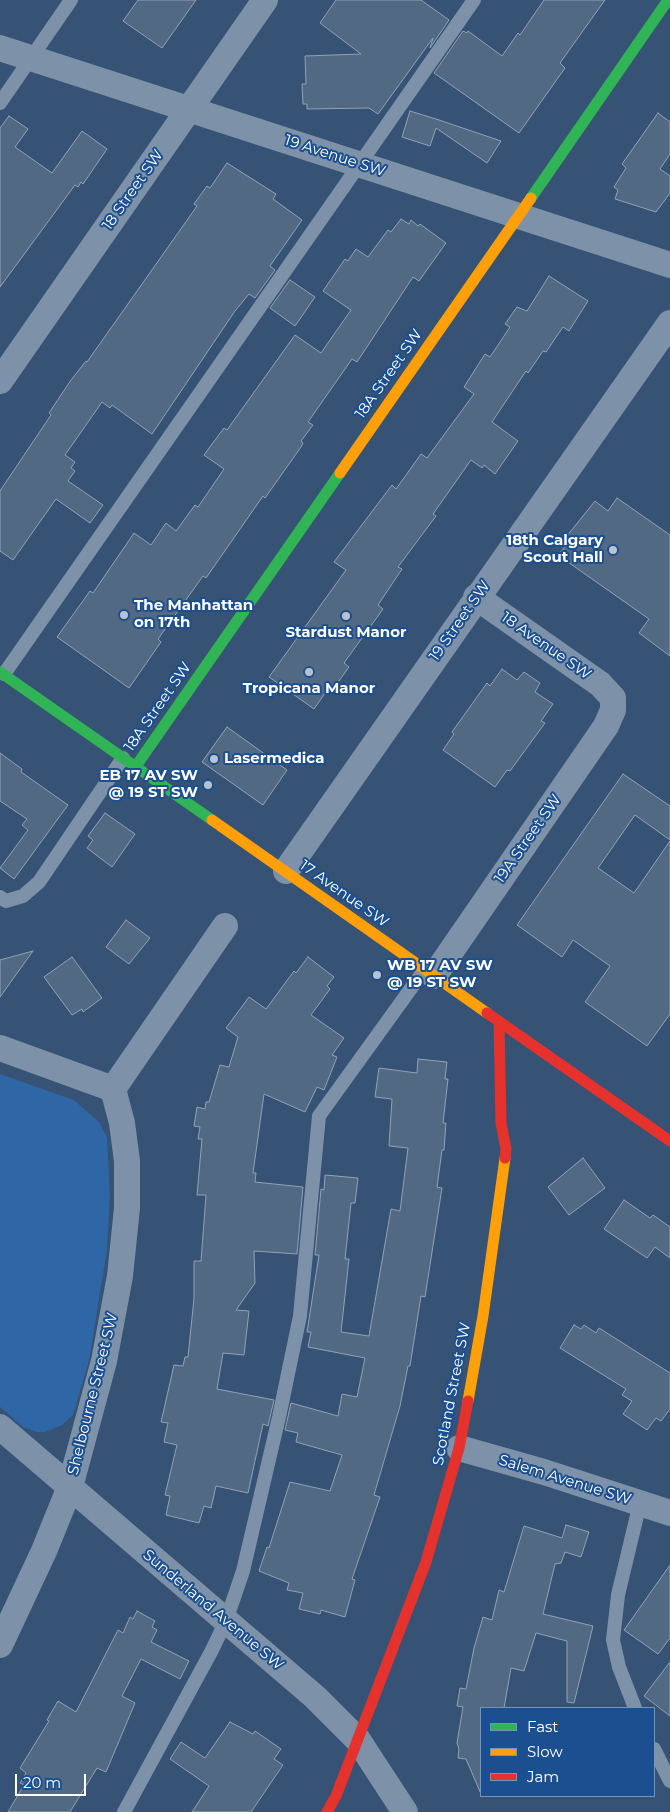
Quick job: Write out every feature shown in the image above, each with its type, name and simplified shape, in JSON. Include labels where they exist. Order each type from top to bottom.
[{"type":"street","name":"18 Street SW","points":[[0,381],[265,0]]},
{"type":"street","name":"18A Street SW","points":[[136,766],[668,0]]},
{"type":"street","name":"19 Avenue SW","points":[[0,48],[670,264]]},
{"type":"street","name":"19 Street SW","points":[[286,872],[476,597],[670,323]]},
{"type":"street","name":"18 Avenue SW","points":[[476,597],[600,684],[613,698]]},
{"type":"street","name":"17 Avenue SW","points":[[2,673],[670,1141]]},
{"type":"street","name":"19A Street SW","points":[[430,972],[606,726],[613,710],[613,698]]},
{"type":"street","points":[[0,1048],[113,1089],[225,926]]},
{"type":"street","name":"Scotland Street SW","points":[[327,1812],[358,1740],[426,1562],[459,1448],[483,1316],[506,1149],[501,1123],[499,1021]]},
{"type":"street","name":"Shelbourne Street SW","points":[[0,1645],[44,1551],[70,1487],[104,1360],[128,1208],[127,1162],[122,1123],[113,1089]]},
{"type":"street","name":"Sunderland Avenue SW","points":[[0,1426],[314,1696],[358,1740],[405,1812]]},
{"type":"street","name":"Salem Avenue SW","points":[[459,1448],[670,1513]]},
{"type":"lane","points":[[0,103],[72,0]]},
{"type":"lane","points":[[2,673],[474,0]]},
{"type":"lane","points":[[0,896],[6,901],[23,896],[39,882],[123,758]]},
{"type":"lane","points":[[124,1812],[211,1652],[226,1621],[243,1571],[279,1417],[300,1316],[319,1116],[430,972]]},
{"type":"lane","points":[[635,1707],[619,1667],[613,1640],[618,1595],[640,1503]]},
{"type":"lane","points":[[655,1751],[670,1781]]},
{"type":"shaded area","points":[[0,1074],[74,1100],[99,1122],[107,1137],[110,1195],[107,1250],[89,1361],[73,1415],[62,1425],[45,1432],[37,1432],[23,1427],[0,1407]]},
{"type":"building","points":[[138,0],[196,0],[162,48],[123,21]]},
{"type":"building","points":[[336,0],[421,0],[449,20],[430,48],[433,38],[378,114],[369,108],[307,109],[307,104],[303,104],[302,84],[306,84],[305,56],[361,54],[320,23]]},
{"type":"building","points":[[544,0],[605,0],[560,63],[565,68],[519,133],[434,73],[463,31],[467,33],[468,31],[502,56],[518,33],[520,35]]},
{"type":"building","points":[[410,111],[501,141],[487,163],[436,128],[430,146],[402,137]]},
{"type":"building","points":[[658,113],[670,122],[670,154],[660,169],[670,176],[670,193],[656,212],[615,199],[618,190],[614,187],[626,168],[622,164]]},
{"type":"building","points":[[9,116],[28,129],[15,147],[52,173],[82,131],[107,149],[83,184],[81,182],[78,187],[75,185],[0,287],[0,128]]},
{"type":"building","points":[[227,163],[276,194],[273,199],[302,220],[270,266],[275,270],[255,298],[249,294],[235,311],[152,434],[112,405],[110,408],[102,402],[65,455],[75,462],[71,468],[75,471],[68,481],[103,505],[90,523],[56,499],[13,560],[0,551],[0,491],[51,415],[49,413],[71,380],[87,362],[197,206],[194,204],[207,186],[210,188]]},
{"type":"building","points":[[401,219],[409,224],[411,220],[418,226],[420,224],[446,243],[419,281],[413,277],[357,362],[352,359],[308,422],[313,425],[301,441],[303,443],[301,447],[265,498],[263,496],[206,578],[203,576],[158,639],[161,642],[129,688],[57,637],[90,591],[93,593],[134,533],[151,545],[166,523],[176,531],[195,505],[198,507],[224,469],[204,455],[224,428],[227,430],[295,335],[321,353],[351,310],[323,291],[345,259],[348,261],[356,249],[368,257],[388,230],[391,232]]},
{"type":"building","points":[[549,276],[588,301],[569,331],[563,327],[546,352],[543,351],[528,373],[526,371],[492,422],[518,441],[495,474],[484,465],[482,468],[471,460],[433,514],[436,516],[398,567],[402,569],[378,605],[383,609],[344,663],[349,667],[334,688],[330,686],[314,709],[269,677],[346,570],[334,562],[392,485],[396,489],[421,454],[427,458],[474,394],[464,387],[485,354],[490,357],[510,327],[505,324],[517,307],[527,311]]},
{"type":"building","points":[[290,280],[315,297],[295,326],[270,308]]},
{"type":"building","name":"18th Calgary Scout Hall","points":[[617,498],[670,535],[670,656],[639,633],[649,619],[565,560],[566,557],[560,553],[568,542],[566,537],[595,501],[608,511]]},
{"type":"building","points":[[502,669],[517,680],[524,672],[540,683],[535,692],[553,704],[541,721],[545,723],[510,771],[507,770],[495,787],[443,750],[454,734],[452,732],[487,683],[490,686]]},
{"type":"building","points":[[227,727],[287,770],[263,805],[202,762]]},
{"type":"building","points":[[0,753],[22,769],[21,772],[68,805],[14,879],[0,868],[28,830],[22,825],[27,819],[0,801]]},
{"type":"building","points":[[623,774],[670,806],[670,840],[635,815],[598,868],[634,893],[670,841],[670,1014],[647,1046],[585,1002],[610,966],[573,940],[562,957],[517,925]]},
{"type":"building","points":[[105,813],[135,834],[112,867],[87,848],[93,840],[88,836]]},
{"type":"building","points":[[126,920],[150,938],[129,964],[106,947]]},
{"type":"building","points":[[33,951],[0,997],[0,960]]},
{"type":"building","points":[[72,957],[102,998],[83,1012],[82,1009],[72,1015],[44,977]]},
{"type":"building","points":[[308,957],[334,977],[327,986],[330,989],[311,1015],[344,1038],[332,1055],[337,1057],[324,1090],[317,1087],[305,1112],[264,1094],[253,1173],[256,1173],[255,1182],[303,1187],[297,1254],[254,1251],[255,1283],[236,1310],[249,1311],[244,1355],[223,1353],[217,1389],[274,1400],[268,1426],[263,1424],[248,1493],[216,1486],[211,1508],[204,1506],[199,1523],[166,1515],[170,1496],[165,1495],[177,1445],[164,1442],[168,1423],[161,1422],[174,1365],[183,1366],[185,1357],[188,1357],[194,1298],[194,1261],[201,1261],[206,1195],[197,1195],[202,1139],[198,1139],[200,1127],[194,1126],[197,1107],[205,1109],[206,1102],[209,1102],[220,1065],[229,1067],[238,1037],[226,1028],[249,997],[266,1009],[294,971],[296,973]]},
{"type":"building","points":[[418,1059],[447,1062],[445,1079],[448,1079],[443,1123],[446,1123],[444,1150],[442,1150],[437,1187],[442,1188],[425,1297],[421,1296],[410,1366],[408,1366],[400,1406],[374,1495],[380,1497],[352,1579],[355,1580],[345,1617],[321,1610],[320,1614],[299,1609],[303,1593],[287,1590],[289,1583],[259,1571],[267,1547],[269,1548],[290,1482],[330,1491],[342,1455],[296,1442],[298,1433],[285,1430],[291,1403],[338,1416],[342,1394],[357,1397],[365,1358],[308,1347],[311,1332],[307,1332],[319,1255],[315,1255],[321,1189],[324,1190],[325,1175],[358,1178],[355,1203],[351,1203],[345,1259],[349,1259],[341,1332],[369,1336],[391,1209],[400,1211],[408,1148],[389,1146],[392,1099],[375,1097],[379,1068],[417,1073]]},
{"type":"building","points":[[583,1158],[605,1188],[569,1215],[548,1187]]},
{"type":"building","points":[[624,1200],[650,1218],[653,1215],[670,1227],[670,1258],[655,1247],[647,1258],[604,1229]]},
{"type":"building","points":[[574,1325],[581,1329],[584,1325],[596,1333],[599,1328],[670,1373],[670,1409],[661,1421],[656,1418],[647,1430],[623,1414],[632,1401],[622,1395],[626,1389],[560,1348]]},
{"type":"building","points":[[566,1525],[589,1532],[581,1557],[565,1552],[561,1563],[555,1564],[543,1614],[593,1626],[574,1703],[567,1702],[567,1641],[536,1633],[524,1671],[511,1668],[504,1707],[480,1707],[480,1792],[466,1759],[458,1758],[459,1749],[457,1743],[463,1707],[457,1706],[460,1688],[466,1689],[474,1648],[483,1617],[492,1620],[499,1590],[504,1592],[524,1526],[562,1538]]},
{"type":"building","points":[[670,1565],[670,1638],[658,1654],[624,1630]]},
{"type":"building","points":[[137,1611],[155,1621],[152,1627],[157,1630],[151,1642],[189,1661],[180,1679],[141,1659],[122,1696],[135,1703],[106,1772],[97,1768],[70,1812],[8,1812],[24,1785],[20,1783],[26,1773],[20,1768],[49,1721],[47,1720],[58,1701],[76,1712],[118,1630],[123,1633],[130,1617],[133,1619]]},
{"type":"building","points":[[670,1662],[670,1716],[644,1696]]},
{"type":"building","points":[[230,1722],[253,1734],[255,1731],[281,1749],[274,1759],[283,1765],[251,1812],[192,1812],[209,1786],[170,1759],[181,1742],[205,1758]]},
{"type":"traffic: fast","points":[[531,198],[668,0]]},
{"type":"traffic: fast","points":[[136,766],[340,473]]},
{"type":"traffic: fast","points":[[0,672],[212,820]]},
{"type":"traffic: slow","points":[[340,473],[531,198]]},
{"type":"traffic: slow","points":[[212,820],[487,1013]]},
{"type":"traffic: slow","points":[[468,1401],[483,1316],[505,1158]]},
{"type":"traffic: jam","points":[[487,1013],[670,1141]]},
{"type":"traffic: jam","points":[[499,1021],[501,1123],[506,1149],[505,1158]]},
{"type":"traffic: jam","points":[[327,1812],[336,1796],[426,1562],[459,1448],[468,1401]]},
{"type":"place","name":"18th Calgary Scout Hall","points":[[613,550]]},
{"type":"place","name":"The Manhattan on 17th","points":[[124,615]]},
{"type":"place","name":"Stardust Manor","points":[[346,616]]},
{"type":"place","name":"Tropicana Manor","points":[[309,672]]},
{"type":"place","name":"Lasermedica","points":[[214,759]]},
{"type":"place","name":"EB 17 AV SW @ 19 ST SW","points":[[208,785]]},
{"type":"place","name":"WB 17 AV SW @ 19 ST SW","points":[[377,975]]}]
